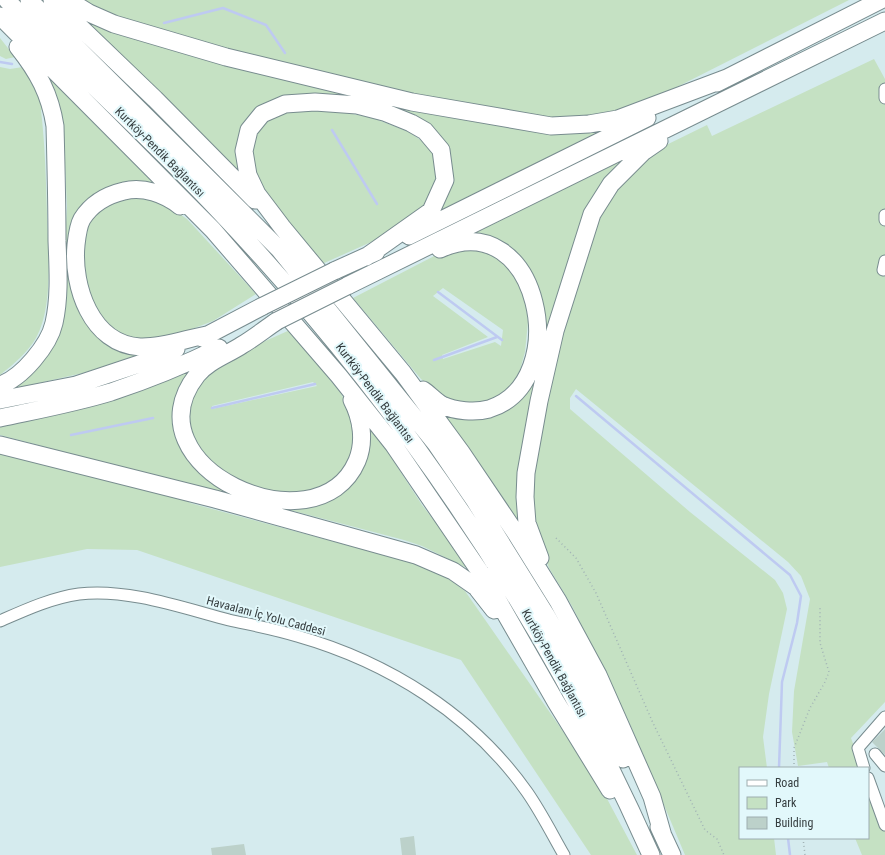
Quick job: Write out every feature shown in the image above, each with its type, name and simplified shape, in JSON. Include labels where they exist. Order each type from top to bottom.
[{"type":"highway","name":"Kurtköy-Pendik Bağlantısı","points":[[7,0],[223,214],[328,332],[376,394],[464,514],[539,633],[607,760],[651,855]]},
{"type":"highway","name":"Kurtköy-Pendik Bağlantısı","points":[[29,0],[279,249],[436,444],[475,501],[546,615],[591,695],[664,836],[672,855]]},
{"type":"highway","points":[[52,0],[155,99],[282,228]]},
{"type":"highway","points":[[68,0],[89,13],[114,24],[226,57],[412,102],[551,126],[589,124],[618,119],[727,78]]},
{"type":"highway","points":[[0,400],[76,385],[145,362],[211,334],[263,306],[334,271],[505,190],[881,0]]},
{"type":"highway","points":[[0,16],[213,230],[339,376],[393,444],[484,578],[603,777],[646,855]]},
{"type":"highway","points":[[0,418],[61,405],[110,392],[164,372],[277,321],[885,21]]},
{"type":"highway","points":[[0,25],[22,52],[43,83],[51,104],[55,126],[58,289],[54,324],[40,352],[24,369],[8,382],[0,385]]},
{"type":"highway","points":[[366,257],[431,211],[445,180],[440,150],[425,131],[411,123],[384,112],[350,104],[315,102],[284,104],[262,114],[249,130],[244,152],[248,175],[257,194],[282,228],[403,373],[466,458],[515,532],[558,601],[598,674],[652,797],[664,836]]},
{"type":"highway","points":[[558,601],[527,523],[525,497],[526,473],[539,401],[555,331],[592,214],[611,184],[625,169],[644,152],[687,119]]},
{"type":"highway","points":[[211,334],[159,346],[139,347],[116,340],[95,320],[86,307],[78,284],[75,259],[77,234],[82,219],[94,205],[109,194],[128,190],[146,190],[170,198],[213,230]]},
{"type":"highway","points":[[372,273],[424,256],[447,246],[461,242],[478,242],[490,245],[513,260],[529,284],[533,296],[537,326],[533,359],[528,377],[509,400],[483,411],[450,408],[440,404],[403,373]]},
{"type":"highway","points":[[277,321],[241,346],[209,364],[197,375],[182,403],[180,417],[182,431],[187,445],[207,468],[239,489],[259,496],[300,501],[330,492],[345,480],[355,467],[361,453],[362,439],[356,407],[339,376]]},
{"type":"highway","points":[[0,444],[208,498],[416,555],[452,571],[476,587],[532,658]]},
{"type":"lane","points":[[885,89],[885,98]]},
{"type":"lane","points":[[885,215],[885,220]]},
{"type":"lane","name":"Havaalanı İç Yolu Caddesi","points":[[0,621],[56,599],[79,594],[122,594],[297,636],[341,651],[400,678],[446,709],[492,749],[526,791],[564,855]]},
{"type":"lane","points":[[864,767],[858,748],[885,717]]},
{"type":"lane","points":[[875,754],[885,766]]},
{"type":"lane","points":[[869,781],[885,825]]},
{"type":"path","points":[[556,538],[576,558],[596,593],[653,723],[705,830],[717,839],[724,855]]},
{"type":"path","points":[[794,767],[794,748],[810,708],[829,672],[820,643],[820,607]]},
{"type":"path","points":[[803,839],[805,855]]},
{"type":"green space","points":[[78,0],[849,0],[673,89],[623,111],[597,118],[541,119],[465,106],[219,50],[114,17]]},
{"type":"green space","points":[[66,4],[221,60],[594,128],[595,135],[436,214],[447,195],[436,133],[317,94],[280,96],[257,110],[242,178]]},
{"type":"green space","points":[[0,38],[15,57],[6,59],[0,56]]},
{"type":"green space","points":[[874,59],[885,79],[885,702],[851,738],[862,767],[829,767],[827,762],[798,766],[792,732],[794,691],[810,599],[801,576],[788,562],[576,389],[570,398],[570,409],[690,512],[775,580],[783,593],[787,609],[769,694],[763,737],[767,767],[739,767],[739,839],[774,839],[776,855],[685,855],[629,722],[572,606],[549,568],[534,528],[530,500],[549,382],[585,249],[611,191],[656,150],[707,125],[712,136]]},
{"type":"green space","points":[[0,67],[10,69],[23,67],[38,91],[43,109],[41,110],[45,162],[49,277],[48,294],[42,325],[36,338],[25,353],[0,375]]},
{"type":"green space","points":[[44,70],[163,187],[84,206],[79,307],[145,354],[83,373],[8,390],[51,345],[65,244],[67,206],[63,127],[59,103]]},
{"type":"green space","points":[[289,111],[337,111],[373,118],[409,132],[429,146],[436,159],[437,184],[427,207],[389,234],[322,264],[262,191],[251,155],[255,135],[268,120]]},
{"type":"green space","points":[[626,156],[554,315],[526,541],[435,405],[500,412],[516,403],[532,384],[541,360],[542,298],[528,267],[505,245],[485,237],[466,236]]},
{"type":"green space","points":[[139,196],[159,200],[187,219],[256,294],[213,321],[179,334],[149,341],[129,339],[106,327],[90,303],[81,247],[86,228],[98,210],[117,200]]},
{"type":"green space","points":[[476,248],[498,256],[516,275],[525,300],[528,322],[525,352],[520,370],[514,381],[504,392],[488,402],[469,404],[445,399],[421,379],[353,298],[440,253]],"holes":[[[443,288],[503,330],[501,346],[495,342],[443,359],[442,355],[488,337],[433,296]]]},
{"type":"green space","points":[[290,330],[340,392],[354,417],[356,444],[344,473],[312,493],[281,494],[223,475],[192,443],[187,403],[200,378],[245,350]],"holes":[[[313,382],[317,386],[212,409],[212,406]]]},
{"type":"green space","points":[[195,370],[178,433],[239,494],[336,495],[347,486],[360,470],[365,453],[367,420],[422,505],[473,571],[422,546],[404,540],[0,435],[0,425],[60,414],[131,394]]},
{"type":"green space","points":[[0,452],[187,500],[190,503],[421,565],[445,576],[465,591],[597,780],[637,855],[591,855],[461,660],[137,550],[87,549],[0,567]]},
{"type":"green space","points":[[869,788],[885,823],[885,855],[862,855],[855,839],[869,839]]},
{"type":"building","points":[[885,729],[885,755],[872,742]]},
{"type":"building","points":[[414,836],[416,855],[402,855],[400,838]]},
{"type":"building","points":[[244,844],[246,855],[212,855],[211,848]]},
{"type":"waterway","points":[[164,23],[223,8],[266,25],[285,53]]},
{"type":"waterway","points":[[0,62],[12,64]]},
{"type":"waterway","points":[[332,130],[377,204]]},
{"type":"waterway","points":[[438,292],[502,340]]},
{"type":"waterway","points":[[434,360],[497,337]]},
{"type":"waterway","points":[[212,408],[315,384]]},
{"type":"waterway","points":[[576,396],[790,575],[801,596],[797,623],[782,682],[779,767]]},
{"type":"waterway","points":[[71,435],[153,418]]},
{"type":"waterway","points":[[788,839],[790,855]]}]
